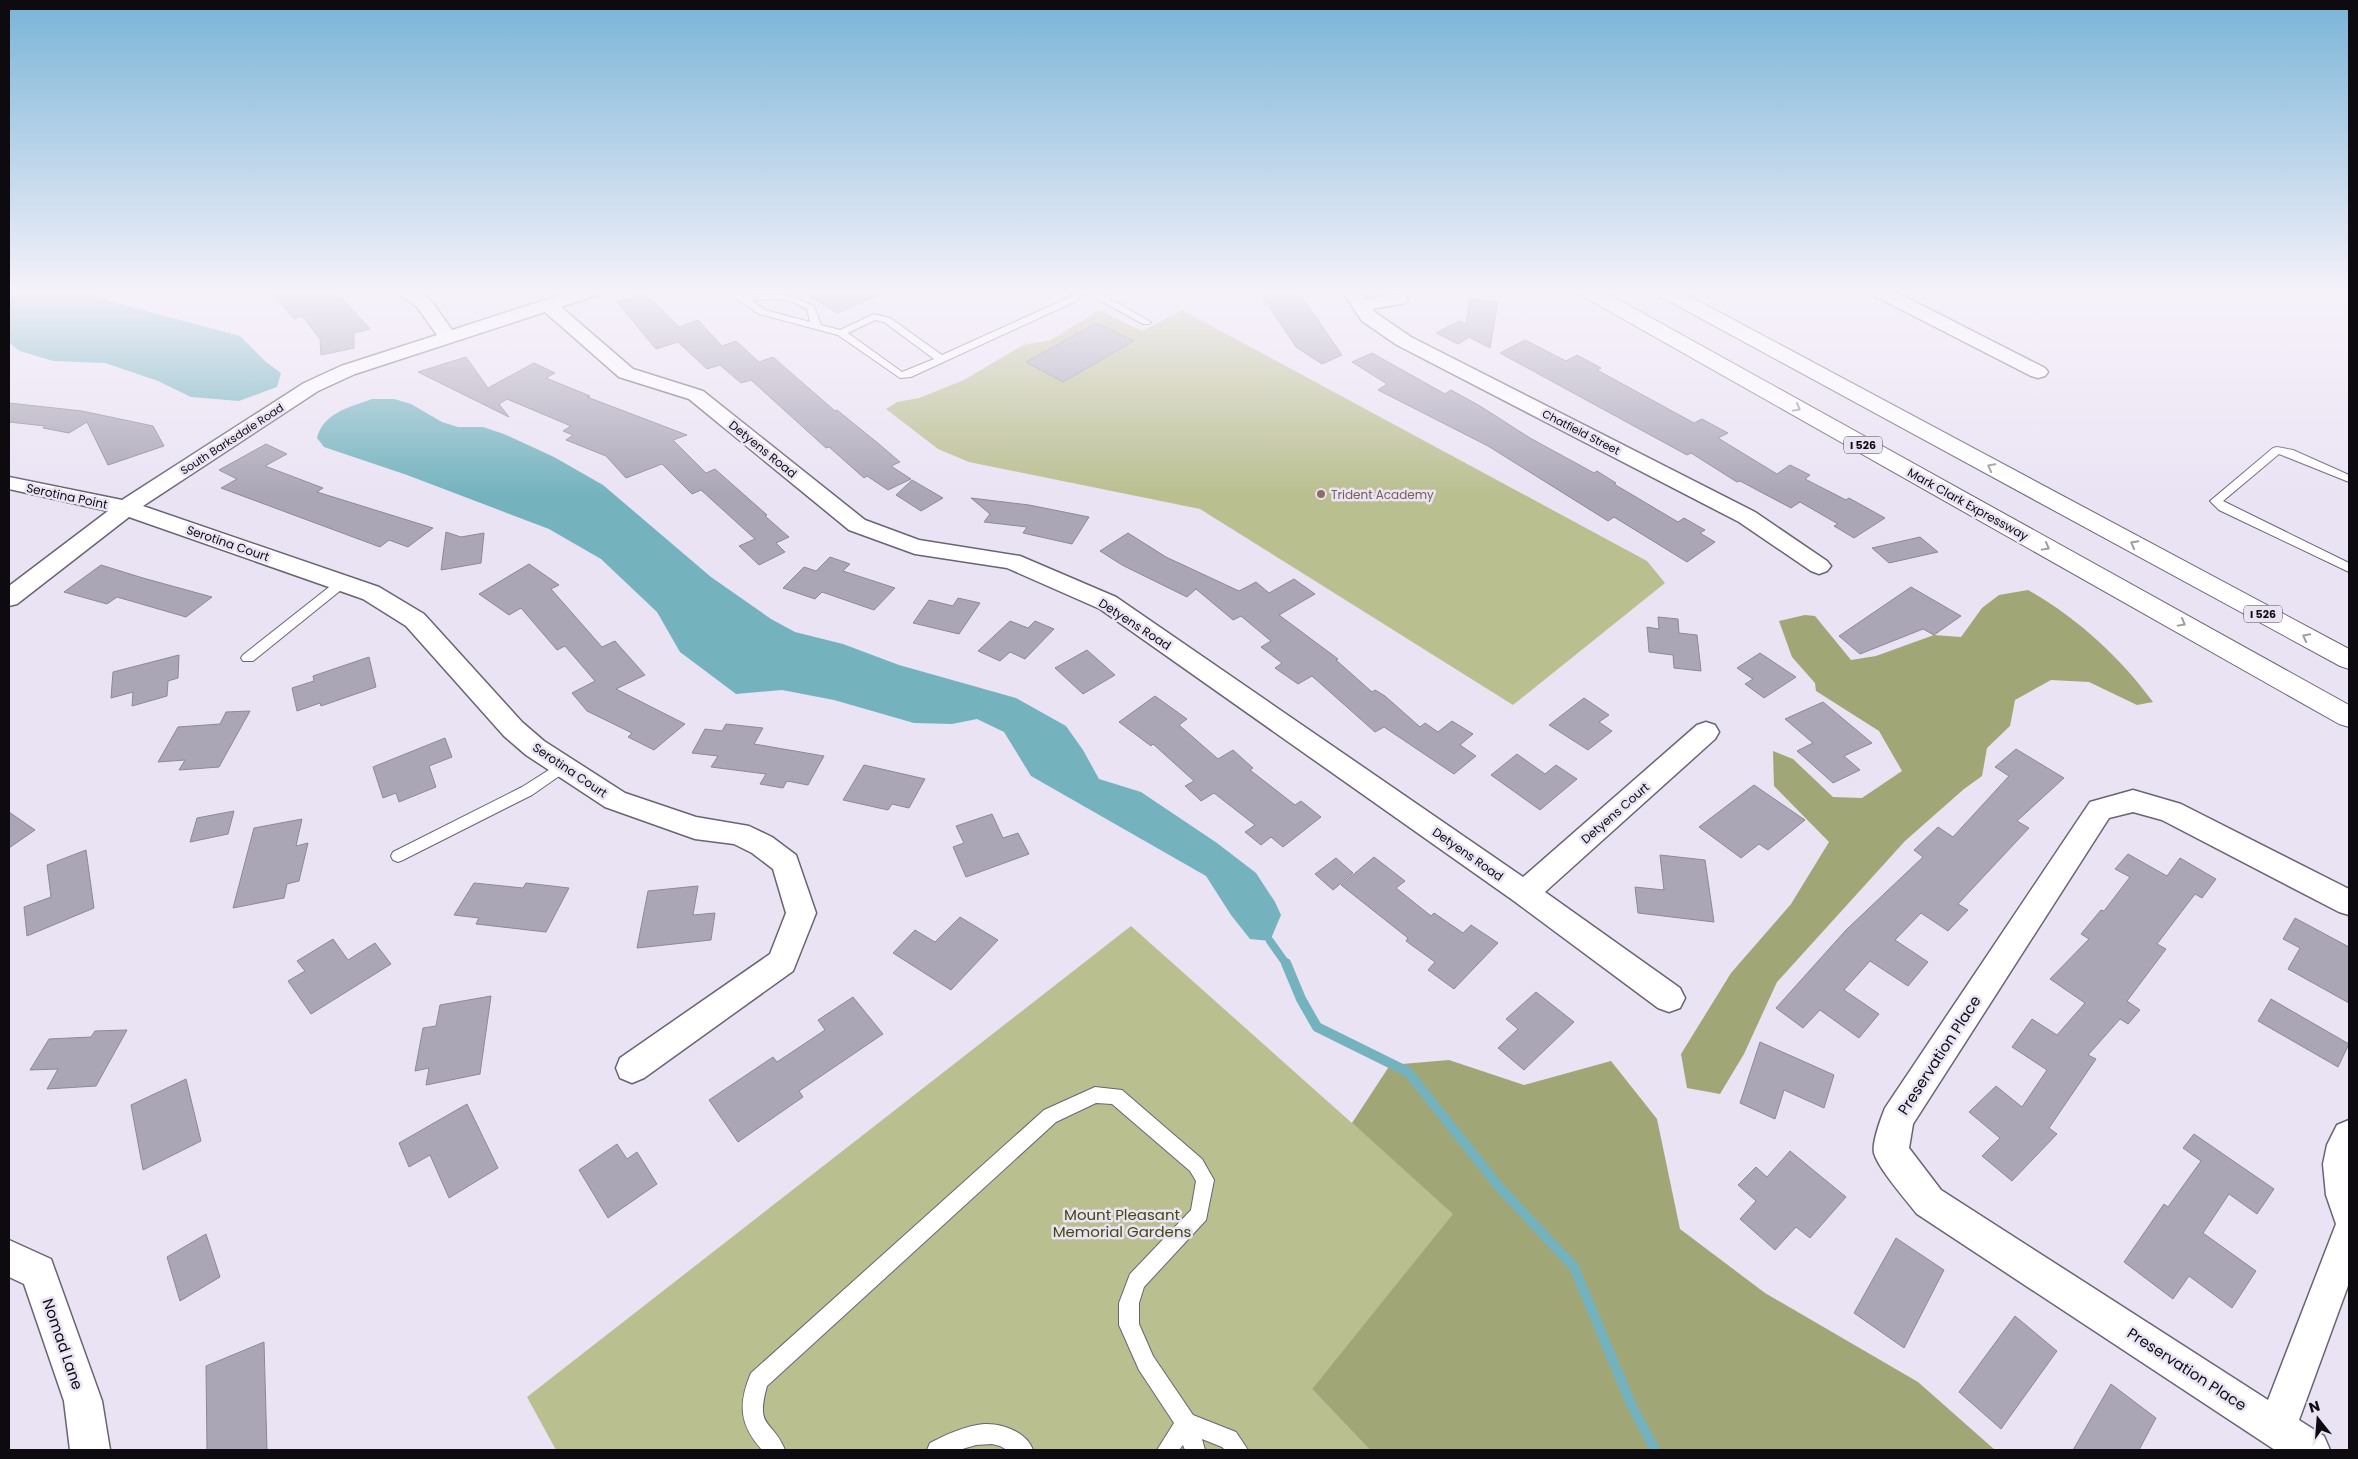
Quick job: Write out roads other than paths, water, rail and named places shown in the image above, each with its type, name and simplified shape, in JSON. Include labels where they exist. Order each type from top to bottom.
[{"type":"highway","name":"Mark Clark Expressway","points":[[1708,358],[2349,717]]},
{"type":"highway","name":"I 526","points":[[1789,358],[2349,660]]},
{"type":"highway","points":[[2272,674],[2349,721]]},
{"type":"street","name":"South Barksdale Road","points":[[9,598],[126,508],[311,387],[348,370],[383,358]]},
{"type":"street","name":"Detyens Road","points":[[609,358],[626,373],[696,395],[857,525],[915,547],[1012,561],[1108,603],[1524,893],[1669,998]]},
{"type":"street","name":"Chatfield Street","points":[[1437,358],[1747,517],[1820,566]]},
{"type":"street","points":[[2011,358],[2038,372]]},
{"type":"street","name":"Serotina Point","points":[[9,483],[126,508]]},
{"type":"street","name":"Serotina Court","points":[[126,508],[371,593],[416,620],[499,711],[513,729],[563,766],[615,800],[695,828],[739,834],[762,845],[786,863],[802,912],[782,962],[632,1068]]},
{"type":"street","name":"Detyens Court","points":[[1524,893],[1706,732]]},
{"type":"street","name":"Preservation Place","points":[[2310,1450],[1929,1202],[1892,1152],[1897,1119],[2100,810],[2133,801],[2171,812],[2349,903]]},
{"type":"street","points":[[2349,1136],[2342,1145],[2339,1181],[2349,1214]]},
{"type":"street","points":[[2277,1428],[2349,1235]]},
{"type":"street","name":"Nomad Lane","points":[[9,1258],[38,1272],[83,1401],[90,1450]]},
{"type":"lane","points":[[876,358],[900,375],[907,375],[940,359]]},
{"type":"lane","points":[[2349,479],[2289,452],[2277,450],[2216,500],[2222,507],[2349,568]]},
{"type":"lane","points":[[248,658],[342,583]]},
{"type":"lane","points":[[398,856],[527,791],[563,766]]},
{"type":"lane","points":[[775,1450],[753,1425],[752,1403],[758,1380],[1050,1116],[1096,1095],[1116,1096],[1196,1164],[1205,1180],[1199,1214],[1138,1281],[1129,1303],[1129,1325],[1146,1363],[1186,1423],[1195,1450]]},
{"type":"lane","points":[[1168,1450],[1186,1423]]},
{"type":"lane","points":[[1186,1423],[1229,1439],[1238,1450]]},
{"type":"lane","points":[[938,1450],[967,1437],[999,1434],[1023,1450]]},
{"type":"water","points":[[43,358],[262,358],[281,373],[277,387],[239,401],[191,397],[158,381],[105,363],[53,361]]},
{"type":"water","points":[[372,399],[394,399],[411,404],[442,422],[458,427],[483,427],[504,434],[554,457],[603,485],[711,577],[771,619],[795,632],[843,644],[899,665],[1016,698],[1066,726],[1083,750],[1099,779],[1141,792],[1217,843],[1256,873],[1281,915],[1270,941],[1250,939],[1231,915],[1206,876],[1031,776],[1004,732],[977,719],[952,724],[914,723],[834,700],[782,690],[736,694],[680,652],[657,612],[601,559],[549,529],[407,475],[324,447],[317,438],[325,422],[338,412]]},
{"type":"waterway","points":[[1270,941],[1287,964]]},
{"type":"waterway","points":[[1287,964],[1301,999],[1317,1027],[1408,1072],[1500,1188],[1574,1267],[1631,1404],[1655,1450]]},
{"type":"place","name":"Trident Academy","points":[[1321,494]]},
{"type":"park label","name":"Mount Pleasant Memorial Gardens","points":[[1122,1222]]}]
